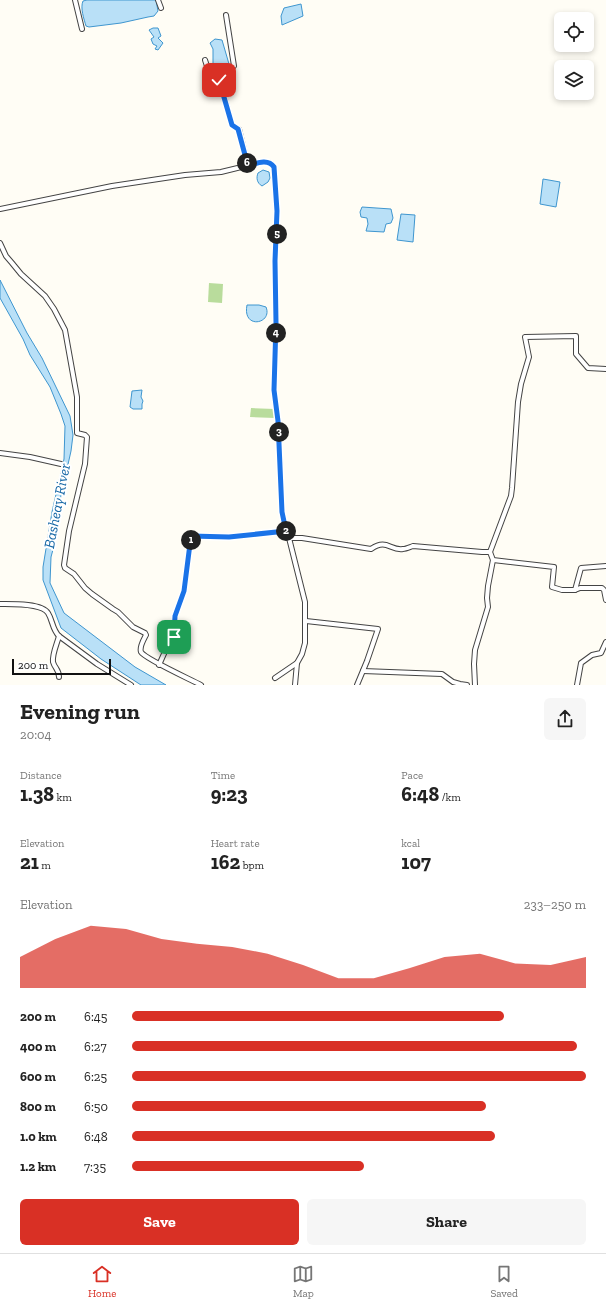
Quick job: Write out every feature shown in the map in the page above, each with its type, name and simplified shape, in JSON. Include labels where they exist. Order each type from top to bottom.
[{"type":"street","points":[[75,0],[82,29]]},
{"type":"street","points":[[158,0],[161,8]]},
{"type":"street","points":[[205,60],[209,72],[218,73],[230,70],[234,66],[226,15]]},
{"type":"street","points":[[218,73],[232,125],[238,129],[248,166]]},
{"type":"street","points":[[0,208],[112,186],[185,175],[221,172],[262,162],[268,162],[274,167],[277,211],[274,390],[278,426],[282,512],[305,602],[306,621],[304,649],[297,663],[295,685]]},
{"type":"street","points":[[0,243],[6,256],[21,274],[45,296],[65,330],[78,397],[77,434],[85,435],[87,437],[85,464],[69,531],[64,565],[89,591],[113,610],[118,612],[133,628],[145,633],[146,635],[142,644],[141,652],[159,665],[201,685]]},
{"type":"street","points":[[471,685],[476,684],[474,664],[475,650],[488,608],[486,598],[493,560],[490,552],[511,496],[518,402],[521,384],[529,357],[525,337],[576,336],[576,354],[588,368],[606,369]]},
{"type":"street","points":[[0,453],[30,457],[61,464]]},
{"type":"street","points":[[159,665],[167,647],[174,637],[175,616],[184,591],[191,536],[229,537],[286,531]]},
{"type":"street","points":[[289,538],[302,538],[371,549],[378,545],[382,545],[402,550],[413,546],[490,552]]},
{"type":"street","points":[[493,560],[554,567],[552,587],[562,590],[602,588],[604,590],[606,600]]},
{"type":"street","points":[[575,590],[581,568],[606,566]]},
{"type":"street","points":[[0,604],[26,605],[44,609],[48,614],[54,631],[59,636],[97,664],[131,685]]},
{"type":"street","points":[[306,621],[378,629],[357,685]]},
{"type":"street","points":[[59,636],[53,659],[54,664],[59,671],[59,678]]},
{"type":"street","points":[[577,685],[581,663],[592,655],[601,653],[606,642]]},
{"type":"street","points":[[275,678],[297,663]]},
{"type":"street","points":[[363,671],[442,674],[453,682],[467,685]]},
{"type":"green space","points":[[209,283],[223,284],[222,303],[208,302]]},
{"type":"green space","points":[[251,408],[275,409],[275,418],[250,417]]},
{"type":"water","points":[[156,0],[158,11],[154,16],[121,23],[89,27],[86,26],[82,10],[83,1]]},
{"type":"water","points":[[301,4],[303,16],[282,25],[281,16],[284,8]]},
{"type":"water","points":[[158,28],[161,36],[158,38],[163,43],[158,50],[155,49],[157,46],[153,44],[151,39],[154,37],[149,30]]},
{"type":"water","points":[[215,39],[222,40],[229,64],[213,64],[213,49],[210,43]]},
{"type":"water","points":[[263,170],[269,172],[270,178],[268,182],[262,186],[258,182],[257,177],[258,173]]},
{"type":"water","points":[[543,179],[560,182],[556,207],[540,204]]},
{"type":"water","points":[[362,207],[391,209],[393,218],[391,223],[386,224],[384,232],[366,231],[368,224],[367,218],[361,217],[360,212]]},
{"type":"water","points":[[401,214],[415,215],[413,242],[397,240]]},
{"type":"water","name":"Basheay River","points":[[0,280],[27,333],[42,358],[70,416],[73,435],[71,451],[56,518],[55,542],[51,557],[50,583],[64,613],[135,667],[166,685],[141,685],[101,659],[61,628],[43,580],[43,567],[52,512],[64,459],[65,426],[50,387],[30,355],[23,339],[0,298]]},
{"type":"water","points":[[247,305],[259,305],[266,307],[267,313],[265,317],[257,322],[253,321],[249,318],[247,313]]},
{"type":"water","points":[[142,390],[142,409],[133,409],[130,407],[132,391]]},
{"type":"route","points":[[174,637],[175,616],[184,591],[191,536],[229,537],[286,531],[282,512],[278,446],[279,432],[274,390],[276,323],[275,261],[277,235],[274,167],[268,162],[248,166],[238,129],[232,125],[219,80]]}]
